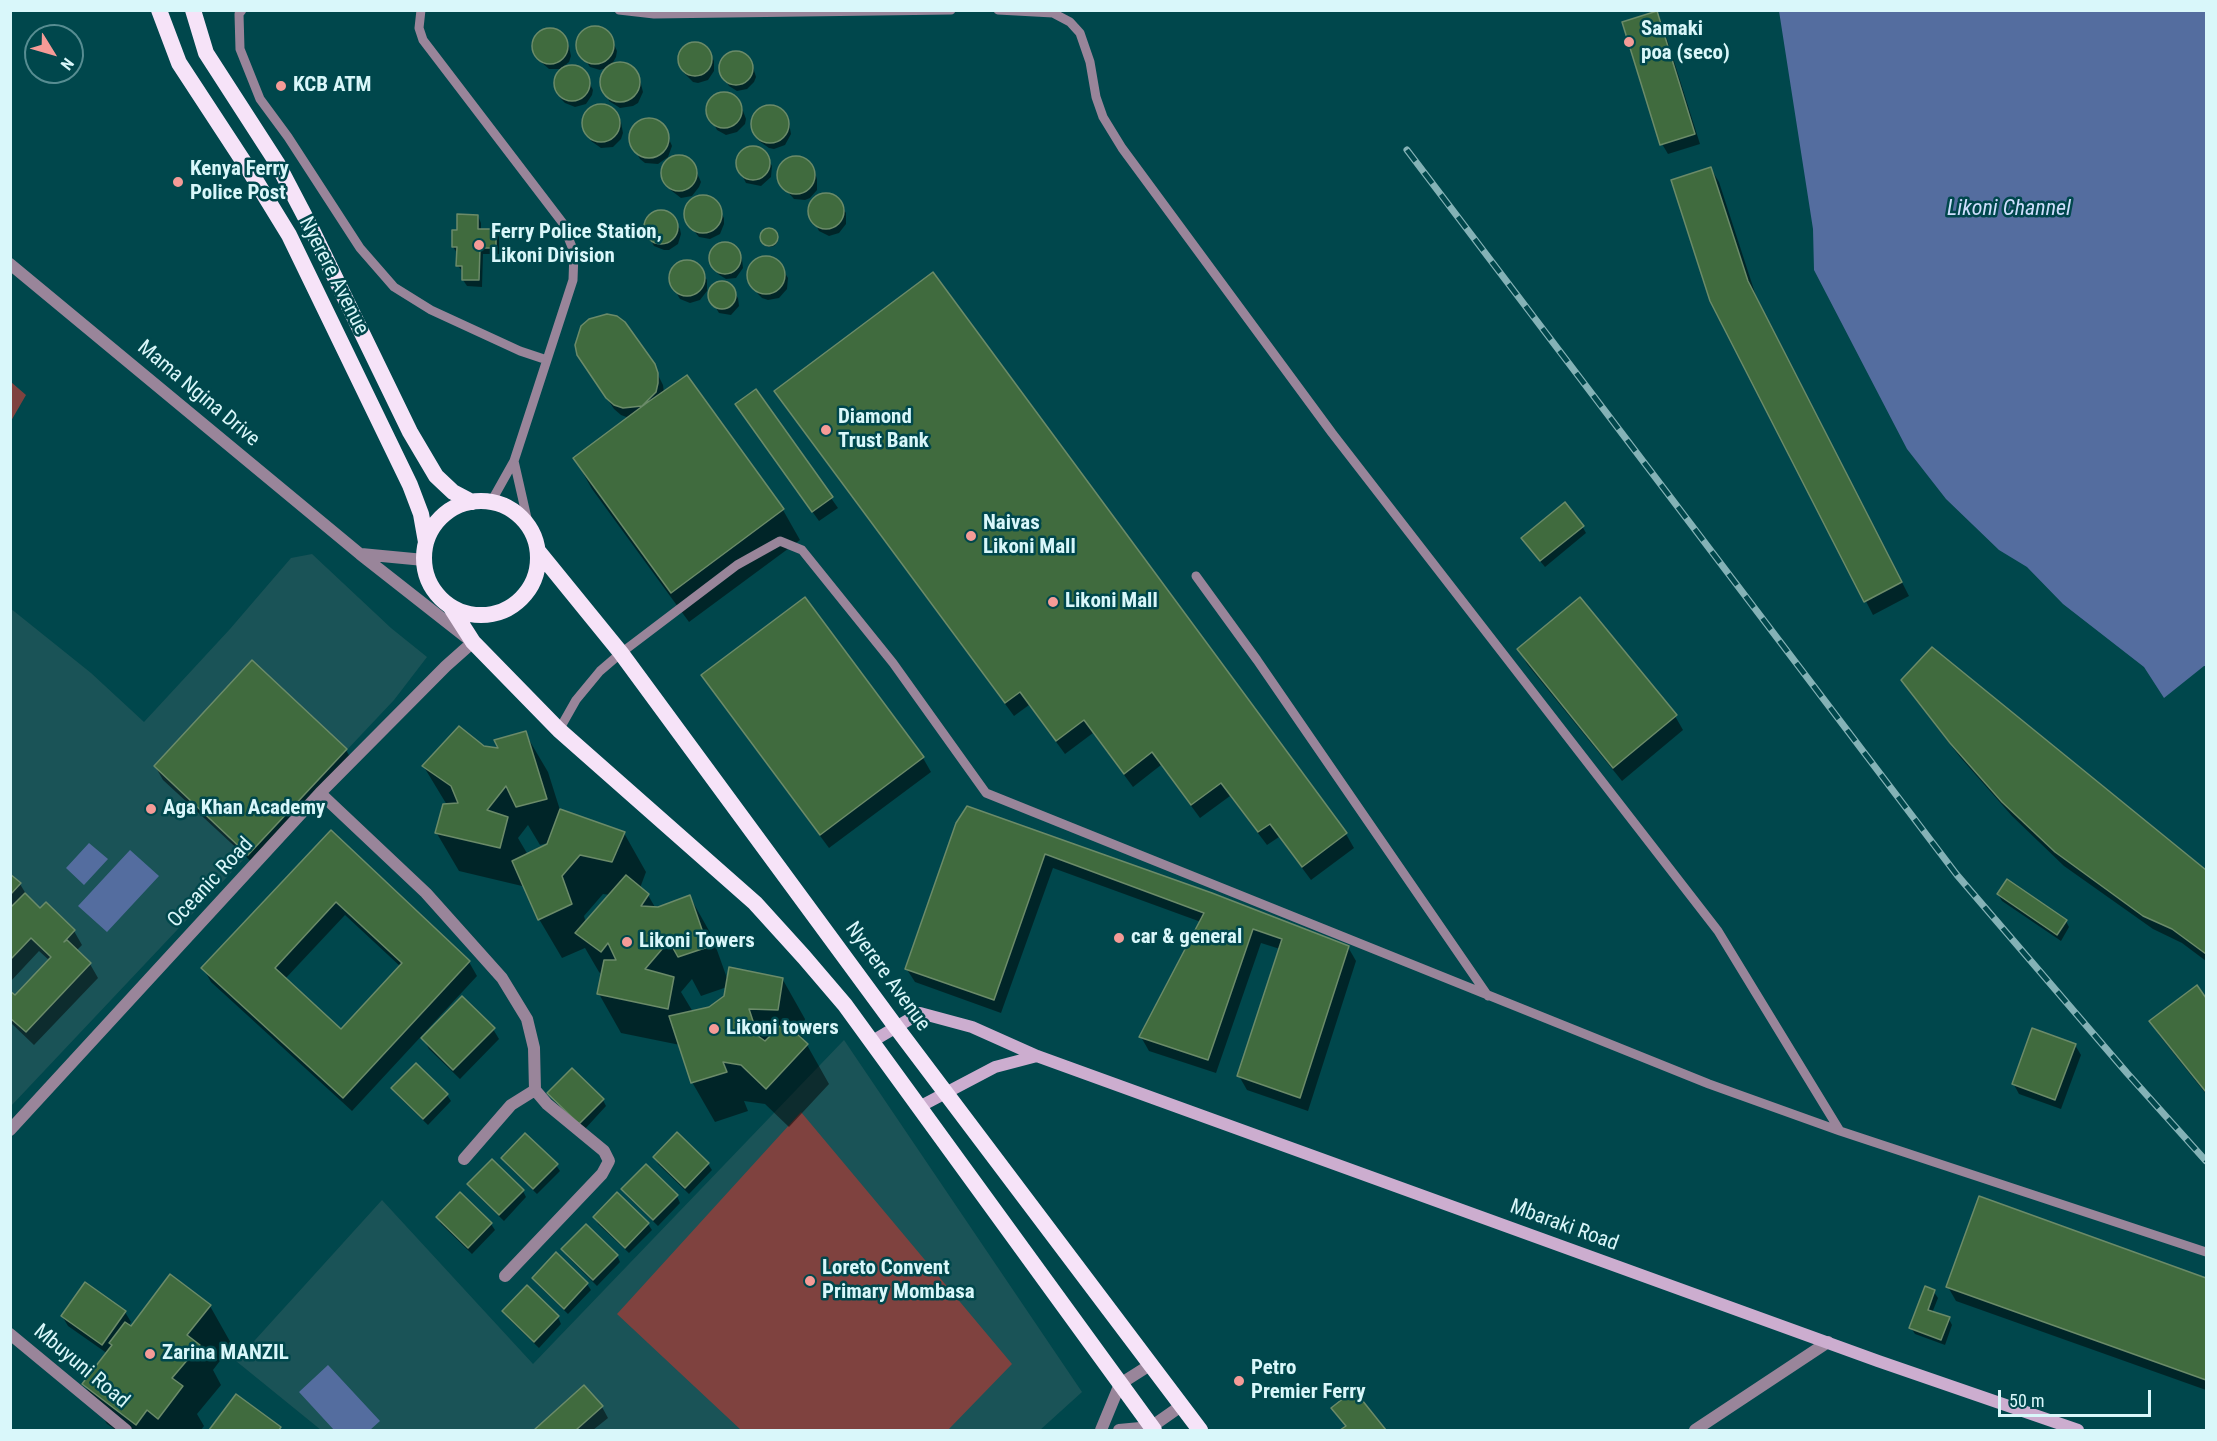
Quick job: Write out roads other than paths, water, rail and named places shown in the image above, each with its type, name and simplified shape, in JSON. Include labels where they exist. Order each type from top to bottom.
[{"type":"highway","name":"Nyerere Avenue","points":[[159,10],[170,45],[179,63],[251,172],[289,235],[410,485],[421,514],[426,542]]},
{"type":"highway","name":"Nyerere Avenue","points":[[193,10],[206,53],[282,172],[410,432],[436,476],[453,492],[472,502]]},
{"type":"highway","points":[[450,606],[466,613],[484,615],[502,611],[518,601],[530,587],[537,569],[538,551],[529,527],[513,510],[491,502],[472,502],[457,506],[444,515],[433,527],[426,542],[424,560],[427,578],[436,594],[450,606],[473,642],[559,730],[755,903],[831,989],[1152,1429]]},
{"type":"highway","name":"Nyerere Avenue","points":[[538,551],[621,653],[896,1027],[1200,1431]]},
{"type":"main road","name":"Mbaraki Road","points":[[871,1042],[920,1013],[972,1027],[1037,1056],[2078,1431]]},
{"type":"main road","points":[[919,1107],[995,1067],[1037,1056]]},
{"type":"street","name":"Mama Ngina Drive","points":[[10,264],[360,554],[473,642]]},
{"type":"street","points":[[360,554],[424,560]]},
{"type":"street","name":"Oceanic Road","points":[[10,1130],[320,793],[446,666],[473,642]]},
{"type":"street","points":[[320,793],[426,893],[502,978],[527,1019],[534,1048],[535,1090],[547,1104],[604,1151],[609,1161],[602,1174],[505,1276]]},
{"type":"street","points":[[464,1158],[511,1105],[535,1090]]},
{"type":"street","name":"Mbuyuni Road","points":[[10,1334],[126,1431]]},
{"type":"street","points":[[1695,1431],[1828,1342]]},
{"type":"street","points":[[1101,1431],[1120,1384],[1150,1365]]},
{"type":"street","points":[[1119,1431],[1152,1429],[1181,1406]]},
{"type":"lane","points":[[242,10],[239,15],[240,50],[260,99],[288,136],[360,248],[394,287],[431,310],[520,351],[547,360]]},
{"type":"lane","points":[[421,10],[419,28],[423,40],[562,222],[574,252],[573,280],[514,461],[491,502]]},
{"type":"lane","points":[[619,10],[654,14],[951,10]]},
{"type":"lane","points":[[998,10],[1053,13],[1070,22],[1080,33],[1090,62],[1096,97],[1103,117],[1122,148],[1332,433],[1718,931],[1840,1131]]},
{"type":"lane","points":[[514,461],[529,527]]},
{"type":"lane","points":[[559,730],[576,700],[600,671],[621,653],[737,565],[780,541],[802,549],[893,663],[986,793],[1709,1084],[1840,1131],[2206,1252]]},
{"type":"lane","points":[[1196,576],[1257,660],[1488,996]]},
{"type":"water","name":"Likoni Channel","points":[[1779,11],[2206,11],[2206,666],[2164,698],[2144,667],[2063,604],[2027,567],[1999,550],[1946,499],[1907,449],[1814,270],[1813,229]]},
{"type":"water","points":[[89,843],[108,859],[84,885],[66,868]]},
{"type":"water","points":[[130,850],[159,876],[107,932],[78,906]]},
{"type":"water","points":[[328,1365],[380,1421],[370,1430],[334,1430],[299,1392]]},
{"type":"railway","points":[[1407,150],[1957,875],[2206,1161]]},
{"type":"place","name":"Samaki poa (seco)","points":[[1629,42]]},
{"type":"place","name":"KCB ATM","points":[[281,86]]},
{"type":"place","name":"Kenya Ferry Police Post","points":[[178,182]]},
{"type":"place","name":"Ferry Police Station, Likoni Division","points":[[479,245]]},
{"type":"place","name":"Diamond Trust Bank","points":[[826,430]]},
{"type":"place","name":"Naivas Likoni Mall","points":[[971,536]]},
{"type":"place","name":"Likoni Mall","points":[[1053,602]]},
{"type":"place","name":"Aga Khan Academy","points":[[151,809]]},
{"type":"place","name":"car & general","points":[[1119,938]]},
{"type":"place","name":"Likoni Towers","points":[[627,942]]},
{"type":"place","name":"Likoni towers","points":[[714,1029]]},
{"type":"place","name":"Loreto Convent Primary Mombasa","points":[[810,1281]]},
{"type":"place","name":"Zarina MANZIL","points":[[150,1354]]},
{"type":"place","name":"Petro Premier Ferry","points":[[1239,1381]]}]
